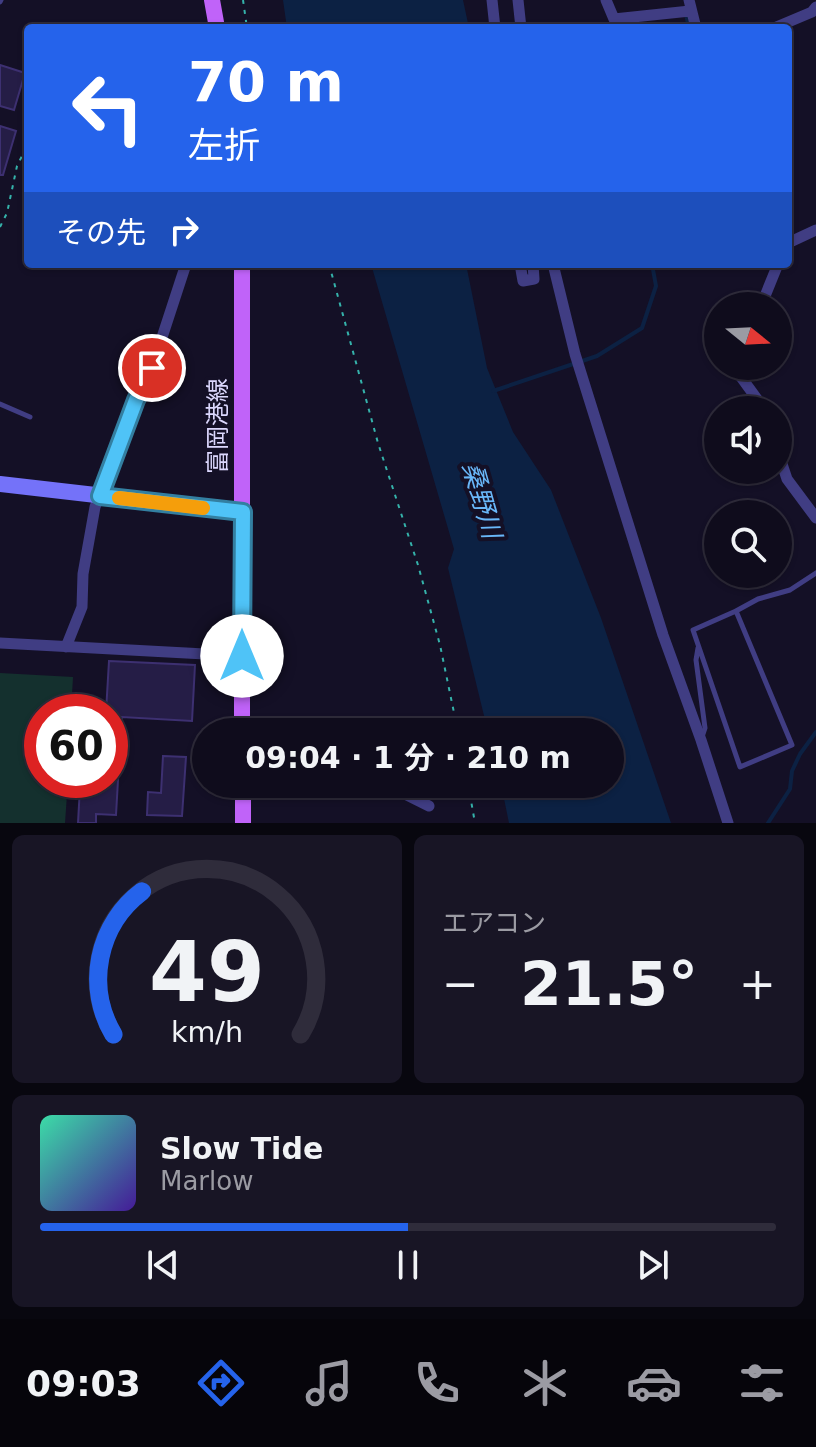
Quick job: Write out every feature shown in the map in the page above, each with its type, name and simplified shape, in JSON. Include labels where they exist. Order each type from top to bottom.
[{"type":"main road","points":[[212,0],[216,24]]},
{"type":"main road","name":"富岡港線","points":[[242,268],[242,718]]},
{"type":"main road","points":[[243,798],[243,823]]},
{"type":"street","points":[[492,0],[495,24]]},
{"type":"street","points":[[518,0],[521,24]]},
{"type":"street","points":[[606,0],[614,19],[689,6]]},
{"type":"street","points":[[784,24],[812,12],[816,7]]},
{"type":"street","points":[[792,241],[816,230]]},
{"type":"street","points":[[66,647],[82,607],[83,574],[95,507],[136,400],[152,368],[185,268]]},
{"type":"street","points":[[521,268],[523,281],[534,279],[533,268]]},
{"type":"street","points":[[554,268],[575,354],[663,635],[728,823]]},
{"type":"street","points":[[767,292],[776,268]]},
{"type":"street","points":[[0,484],[243,512]]},
{"type":"street","points":[[791,484],[816,518]]},
{"type":"street","points":[[0,643],[242,656]]},
{"type":"street","points":[[413,798],[429,806]]},
{"type":"lane","points":[[0,404],[30,417]]},
{"type":"lane","points":[[736,611],[792,745],[740,767],[693,630],[758,599],[790,590],[816,573]]},
{"type":"lane","points":[[699,647],[696,660],[705,728],[701,740]]},
{"type":"path","points":[[243,0],[246,24]]},
{"type":"path","points":[[0,227],[7,213],[17,166],[24,152]]},
{"type":"path","points":[[330,268],[378,443],[426,592],[455,718]]},
{"type":"path","points":[[471,798],[475,823]]},
{"type":"green space","points":[[0,673],[73,677],[72,694],[24,694],[24,798],[67,798],[65,823],[0,823]]},
{"type":"water","points":[[283,0],[463,0],[468,24],[286,24]]},
{"type":"water","name":"桑野川","points":[[372,268],[467,268],[487,368],[513,432],[551,490],[601,618],[671,823],[509,823],[504,798],[624,798],[624,718],[485,718],[448,568],[454,549]]},
{"type":"building","points":[[0,65],[24,73],[14,110],[0,106]]},
{"type":"building","points":[[0,126],[16,131],[3,175],[0,175]]},
{"type":"building","points":[[109,661],[195,665],[192,721],[128,717],[128,694],[107,694]]},
{"type":"building","points":[[163,756],[186,757],[182,816],[147,815],[148,792],[161,793]]},
{"type":"building","points":[[79,798],[117,798],[116,815],[96,814],[96,823],[78,823]]},
{"type":"waterway","points":[[686,14],[688,24]]},
{"type":"waterway","points":[[493,391],[597,356],[642,328],[656,286],[653,268]]},
{"type":"waterway","points":[[768,823],[790,789],[792,771],[800,754],[816,732]]},
{"type":"slow traffic","points":[[119,498],[203,508]]},
{"type":"route","points":[[152,368],[136,400],[100,496],[243,512],[242,656]]}]
